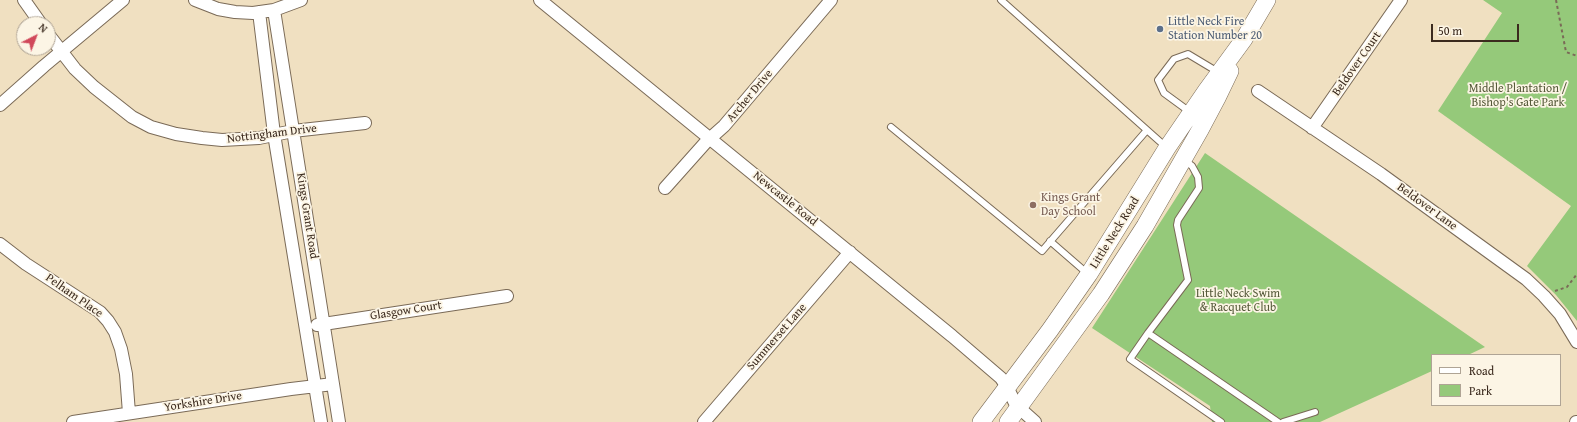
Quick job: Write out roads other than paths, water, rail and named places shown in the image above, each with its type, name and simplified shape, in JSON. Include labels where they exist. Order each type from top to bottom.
[{"type":"street","points":[[24,0],[35,16]]},
{"type":"street","points":[[0,105],[123,0]]},
{"type":"street","points":[[195,0],[218,9],[259,12],[274,10],[301,0]]},
{"type":"street","name":"Newcastle Road","points":[[540,0],[952,336],[1001,378],[1019,408],[1035,422]]},
{"type":"street","name":"Archer Drive","points":[[665,188],[724,126],[831,0]]},
{"type":"street","name":"Beldover Court","points":[[1312,128],[1401,0]]},
{"type":"street","name":"Little Neck Road","points":[[1008,422],[1101,294],[1145,226],[1218,98],[1244,39],[1265,1]]},
{"type":"street","name":"Kings Grant Road","points":[[274,10],[339,422]]},
{"type":"street","name":"Kings Grant Road","points":[[259,12],[274,134],[321,422]]},
{"type":"street","name":"Little Neck Road","points":[[981,422],[1050,330],[1089,274],[1191,113],[1244,39]]},
{"type":"street","name":"Nottingham Drive","points":[[56,45],[80,73],[110,101],[151,127],[176,134],[222,140],[259,138],[293,131],[365,123]]},
{"type":"street","name":"Beldover Lane","points":[[1258,92],[1381,174],[1526,279],[1560,314],[1577,342]]},
{"type":"street","points":[[1168,148],[1184,160]]},
{"type":"street","name":"Pelham Place","points":[[0,244],[26,264],[100,312],[108,321],[115,332],[126,374],[129,413]]},
{"type":"street","name":"Summerset Lane","points":[[704,422],[850,252]]},
{"type":"street","name":"Glasgow Court","points":[[306,327],[507,296]]},
{"type":"street","name":"Yorkshire Drive","points":[[73,422],[333,384]]},
{"type":"lane","points":[[1001,0],[1168,148]]},
{"type":"lane","points":[[1191,113],[1164,93],[1158,80],[1174,59],[1188,54],[1219,73]]},
{"type":"lane","points":[[891,127],[1042,251],[1147,130]]},
{"type":"lane","points":[[1184,160],[1192,166],[1198,177],[1199,188],[1178,220],[1177,225],[1188,280],[1130,359],[1221,422]]},
{"type":"lane","points":[[1050,242],[1089,274]]},
{"type":"lane","points":[[1148,334],[1278,422]]},
{"type":"lane","points":[[1283,422],[1315,412]]},
{"type":"place","name":"Little Neck Fire Station Number 20","points":[[1160,29]]},
{"type":"place","name":"Kings Grant Day School","points":[[1033,205]]},
{"type":"park label","name":"Middle Plantation / Bishop's Gate Park","points":[[1518,96]]},
{"type":"park label","name":"Little Neck Swim & Racquet Club","points":[[1238,301]]}]
